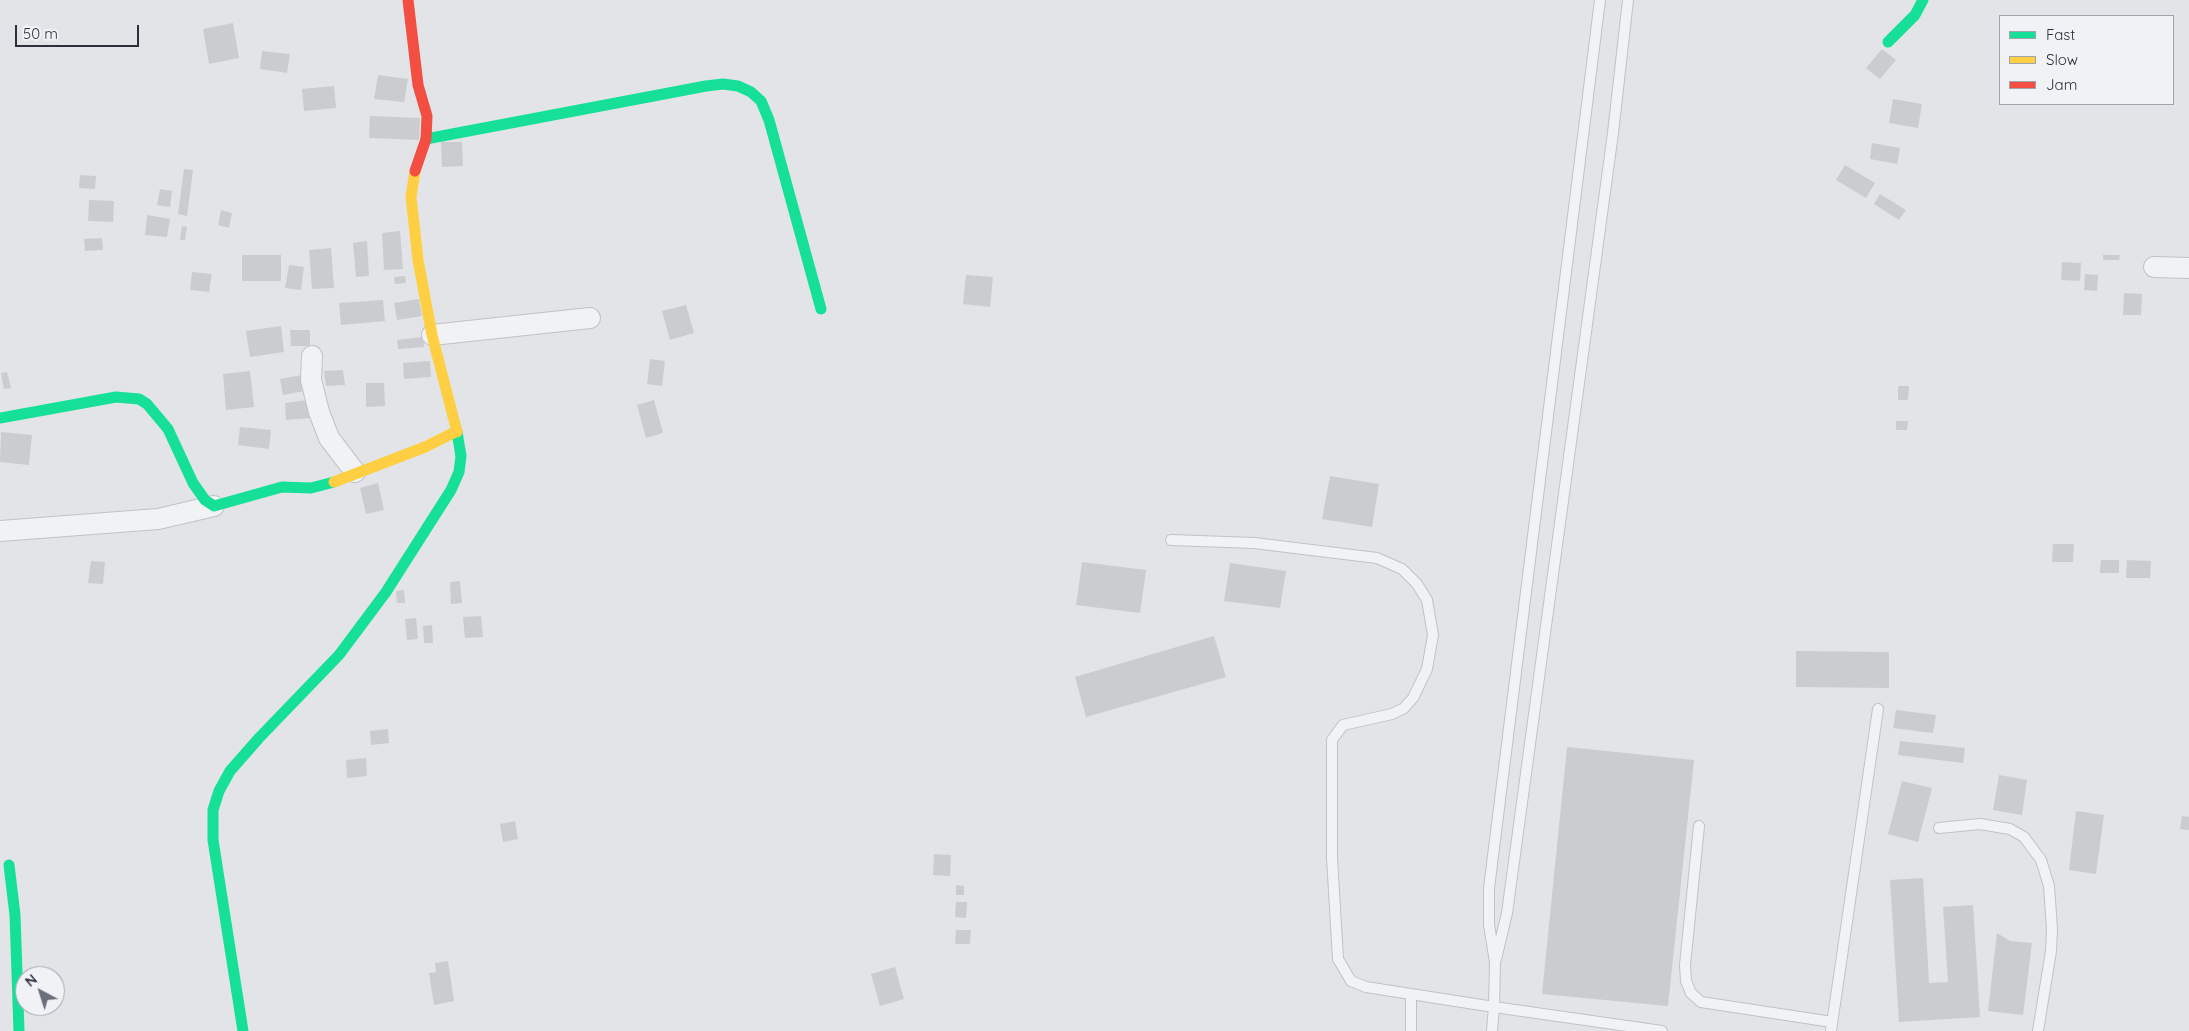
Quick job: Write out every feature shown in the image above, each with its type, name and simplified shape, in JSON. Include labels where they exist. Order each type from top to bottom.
[{"type":"street","points":[[243,1031],[213,840],[213,810],[219,791],[236,764],[339,655],[386,592],[451,490],[459,472],[461,456],[457,431],[432,335],[418,260],[412,197],[415,172],[426,139],[427,116],[418,84],[408,0]]},
{"type":"street","points":[[1888,42],[1915,15],[1922,0]]},
{"type":"street","points":[[426,139],[706,86],[722,84],[738,86],[751,92],[761,101],[769,120],[822,309]]},
{"type":"street","points":[[2154,267],[2189,268]]},
{"type":"street","points":[[432,335],[590,318]]},
{"type":"street","points":[[312,356],[312,380],[319,412],[330,438],[355,472]]},
{"type":"street","points":[[0,418],[116,397],[140,399],[147,404],[168,429],[176,442],[193,483],[205,500],[214,506]]},
{"type":"street","points":[[0,531],[158,519],[282,487],[312,488],[324,486],[355,472],[425,447],[457,431]]},
{"type":"street","points":[[9,865],[6,887],[15,915],[19,1031]]},
{"type":"lane","points":[[1492,1031],[1495,962],[1489,925],[1489,888],[1600,0]]},
{"type":"lane","points":[[1495,962],[1508,913],[1613,133],[1628,0]]},
{"type":"lane","points":[[1171,540],[1254,543],[1377,558],[1402,569],[1417,584],[1427,600],[1433,635],[1427,669],[1420,686],[1404,708],[1398,712],[1342,725],[1332,740],[1330,767],[1332,858],[1338,959],[1352,981],[1366,988],[1662,1031]]},
{"type":"lane","points":[[1699,826],[1685,965],[1686,981],[1691,993],[1701,1002],[1832,1026],[1878,708]]},
{"type":"lane","points":[[1939,828],[1980,824],[2010,830],[2024,836],[2041,860],[2049,886],[2052,922],[2051,950],[2038,1031]]},
{"type":"lane","points":[[1410,1031],[1411,994]]},
{"type":"building","points":[[233,23],[239,58],[209,64],[203,29]]},
{"type":"building","points":[[1882,49],[1896,60],[1880,79],[1866,68]]},
{"type":"building","points":[[262,51],[290,54],[287,73],[260,69]]},
{"type":"building","points":[[378,75],[408,79],[404,102],[374,99]]},
{"type":"building","points":[[334,86],[336,108],[304,111],[302,89]]},
{"type":"building","points":[[1893,99],[1922,104],[1918,128],[1889,123]]},
{"type":"building","points":[[370,116],[420,118],[419,140],[369,138]]},
{"type":"building","points":[[441,142],[462,142],[463,166],[442,167]]},
{"type":"building","points":[[1872,143],[1900,148],[1897,164],[1870,159]]},
{"type":"building","points":[[1845,165],[1875,183],[1866,198],[1836,180]]},
{"type":"building","points":[[184,169],[193,170],[187,216],[178,214]]},
{"type":"building","points":[[80,175],[96,176],[95,189],[79,188]]},
{"type":"building","points":[[160,189],[172,191],[170,207],[157,205]]},
{"type":"building","points":[[1880,194],[1906,210],[1899,220],[1874,204]]},
{"type":"building","points":[[89,200],[114,201],[113,222],[88,221]]},
{"type":"building","points":[[221,210],[232,213],[229,228],[218,225]]},
{"type":"building","points":[[147,215],[170,219],[167,237],[145,235]]},
{"type":"building","points":[[182,226],[187,227],[185,240],[180,240]]},
{"type":"building","points":[[400,231],[403,269],[384,270],[382,233]]},
{"type":"building","points":[[102,238],[103,250],[85,251],[84,239]]},
{"type":"building","points":[[367,241],[369,276],[356,277],[353,243]]},
{"type":"building","points":[[331,248],[334,288],[312,289],[309,250]]},
{"type":"building","points":[[242,255],[281,255],[281,281],[242,281]]},
{"type":"building","points":[[2103,255],[2120,255],[2119,260],[2103,260]]},
{"type":"building","points":[[2062,262],[2081,263],[2080,281],[2061,280]]},
{"type":"building","points":[[289,265],[304,267],[301,290],[285,288]]},
{"type":"building","points":[[192,272],[212,274],[209,292],[190,290]]},
{"type":"building","points":[[2085,274],[2098,275],[2097,291],[2084,290]]},
{"type":"building","points":[[966,275],[993,277],[990,307],[963,304]]},
{"type":"building","points":[[405,276],[406,283],[395,284],[394,277]]},
{"type":"building","points":[[2124,293],[2142,294],[2141,315],[2123,315]]},
{"type":"building","points":[[419,299],[422,316],[397,320],[394,303]]},
{"type":"building","points":[[383,300],[385,321],[341,325],[339,303]]},
{"type":"building","points":[[686,305],[694,333],[670,340],[662,311]]},
{"type":"building","points":[[281,326],[284,352],[250,357],[246,331]]},
{"type":"building","points":[[290,330],[310,330],[310,346],[291,346]]},
{"type":"building","points":[[423,337],[424,347],[398,349],[397,340]]},
{"type":"building","points":[[650,359],[665,361],[662,386],[647,384]]},
{"type":"building","points":[[430,361],[431,377],[404,379],[403,363]]},
{"type":"building","points":[[343,370],[345,385],[326,386],[324,371]]},
{"type":"building","points":[[250,371],[254,407],[226,410],[223,374]]},
{"type":"building","points":[[7,372],[11,388],[4,389],[1,373]]},
{"type":"building","points":[[302,375],[305,391],[283,395],[280,379]]},
{"type":"building","points":[[366,383],[384,383],[385,406],[366,407]]},
{"type":"building","points":[[1898,386],[1909,386],[1908,400],[1898,400]]},
{"type":"building","points":[[308,400],[310,418],[286,420],[285,403]]},
{"type":"building","points":[[654,400],[663,433],[646,438],[637,405]]},
{"type":"building","points":[[1896,421],[1908,421],[1907,430],[1896,430]]},
{"type":"building","points":[[240,427],[271,430],[269,449],[238,445]]},
{"type":"building","points":[[1,432],[32,435],[29,465],[0,462]]},
{"type":"building","points":[[1330,476],[1379,484],[1372,527],[1322,519]]},
{"type":"building","points":[[378,483],[384,510],[366,514],[360,488]]},
{"type":"building","points":[[2053,544],[2074,544],[2073,562],[2052,562]]},
{"type":"building","points":[[2101,560],[2119,560],[2119,573],[2100,573]]},
{"type":"building","points":[[2127,560],[2151,561],[2150,578],[2126,578]]},
{"type":"building","points":[[91,561],[105,562],[103,584],[88,583]]},
{"type":"building","points":[[1082,562],[1146,570],[1140,613],[1076,605]]},
{"type":"building","points":[[1230,563],[1286,571],[1280,608],[1224,601]]},
{"type":"building","points":[[460,581],[462,603],[451,604],[450,582]]},
{"type":"building","points":[[404,590],[405,603],[397,603],[396,591]]},
{"type":"building","points":[[481,616],[483,637],[465,638],[463,617]]},
{"type":"building","points":[[416,618],[418,639],[407,640],[405,619]]},
{"type":"building","points":[[432,625],[433,643],[424,643],[423,626]]},
{"type":"building","points":[[1214,636],[1226,677],[1086,717],[1075,677]]},
{"type":"building","points":[[1796,651],[1889,652],[1889,688],[1796,687]]},
{"type":"building","points":[[1896,710],[1936,715],[1933,733],[1893,728]]},
{"type":"building","points":[[388,729],[389,743],[371,745],[370,731]]},
{"type":"building","points":[[1900,741],[1965,748],[1963,763],[1898,755]]},
{"type":"building","points":[[1567,747],[1694,760],[1668,1006],[1542,994]]},
{"type":"building","points":[[366,758],[367,776],[347,778],[346,760]]},
{"type":"building","points":[[1999,775],[2027,780],[2022,815],[1993,810]]},
{"type":"building","points":[[1902,781],[1932,788],[1918,842],[1888,834]]},
{"type":"building","points":[[2076,811],[2104,815],[2096,874],[2069,870]]},
{"type":"building","points":[[2182,816],[2189,817],[2189,830],[2180,829]]},
{"type":"building","points":[[515,821],[518,839],[503,842],[500,824]]},
{"type":"building","points":[[934,854],[951,855],[950,876],[933,875]]},
{"type":"building","points":[[1923,878],[1929,983],[1948,982],[1943,907],[1973,905],[1980,1017],[1899,1022],[1890,880]]},
{"type":"building","points":[[956,885],[964,886],[964,895],[956,895]]},
{"type":"building","points":[[956,902],[967,902],[966,918],[955,917]]},
{"type":"building","points":[[956,930],[971,930],[970,944],[955,944]]},
{"type":"building","points":[[1997,933],[2010,941],[2032,943],[2023,1015],[1988,1011]]},
{"type":"building","points":[[448,961],[454,1001],[434,1005],[429,973],[436,972],[435,963]]},
{"type":"building","points":[[895,967],[904,999],[880,1006],[871,974]]},
{"type":"traffic: fast","points":[[1888,42],[1915,15],[1923,0]]},
{"type":"traffic: fast","points":[[426,139],[706,86],[723,84],[738,86],[751,92],[761,101],[769,120],[821,309]]},
{"type":"traffic: fast","points":[[0,418],[116,397],[139,399],[147,404],[168,429],[193,483],[205,500],[214,506],[282,487],[311,488],[334,482]]},
{"type":"traffic: fast","points":[[243,1031],[213,840],[213,810],[219,791],[230,771],[259,738],[339,655],[386,592],[451,490],[459,472],[461,456],[457,432]]},
{"type":"traffic: fast","points":[[9,865],[15,915],[19,1031]]},
{"type":"traffic: slow","points":[[415,171],[411,197],[418,260],[432,335],[457,432]]},
{"type":"traffic: slow","points":[[334,482],[425,447],[457,431]]},
{"type":"traffic: jam","points":[[408,0],[418,85],[427,116],[426,139],[415,171]]}]
